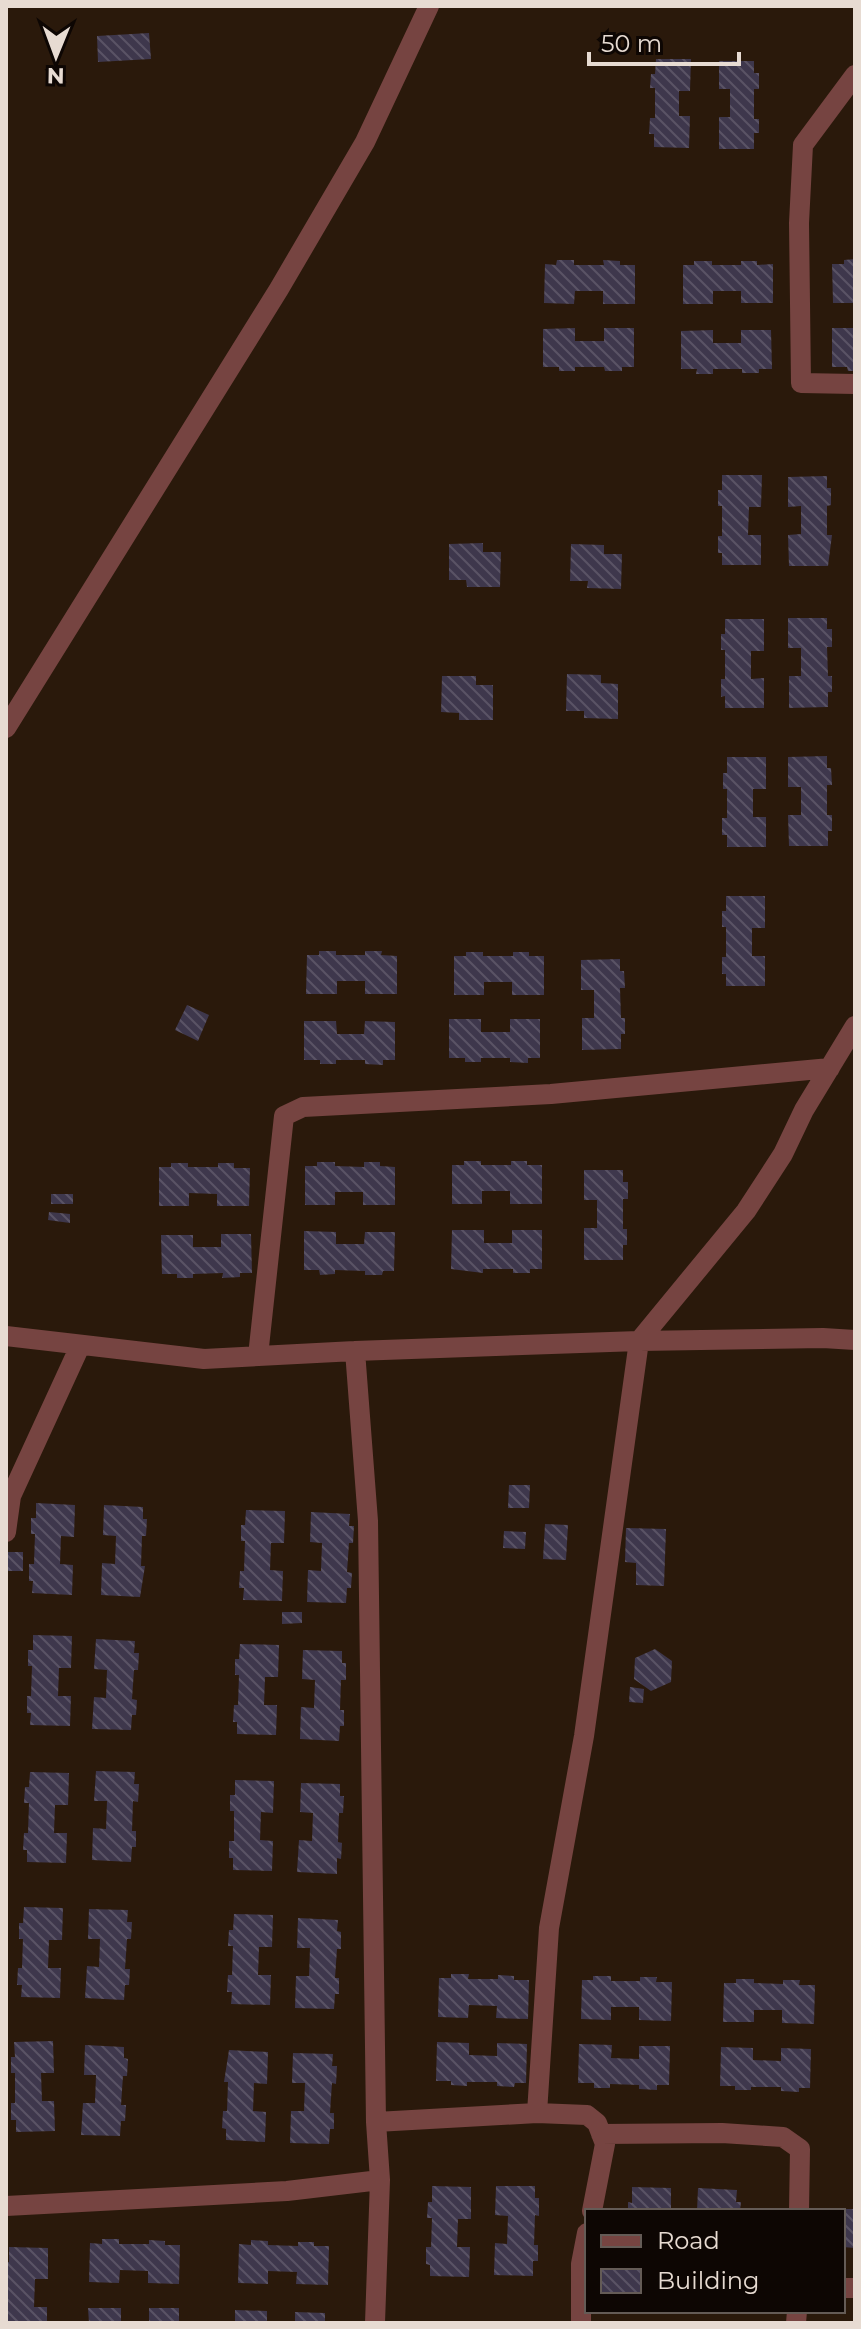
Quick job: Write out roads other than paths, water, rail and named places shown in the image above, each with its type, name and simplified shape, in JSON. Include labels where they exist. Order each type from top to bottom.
[{"type":"street","points":[[6,728],[279,289],[365,142],[429,6]]},
{"type":"street","points":[[855,75],[803,145],[799,223],[801,383],[855,384]]},
{"type":"street","points":[[537,2113],[549,1928],[584,1736],[639,1341],[746,1211],[783,1154],[804,1110],[855,1026]]},
{"type":"street","points":[[258,1356],[284,1116],[303,1107],[551,1094],[830,1068]]},
{"type":"street","points":[[6,1336],[204,1359],[639,1341],[855,1340]]},
{"type":"street","points":[[6,1532],[11,1496],[80,1346]]},
{"type":"street","points":[[355,1351],[368,1521],[376,2122],[380,2180],[375,2323]]},
{"type":"street","points":[[376,2122],[537,2113],[587,2115],[597,2123],[605,2144],[592,2209]]},
{"type":"street","points":[[601,2134],[722,2133],[783,2137],[800,2149],[799,2209]]},
{"type":"street","points":[[6,2206],[287,2191],[380,2180]]},
{"type":"street","points":[[581,2323],[581,2264],[585,2243]]}]
